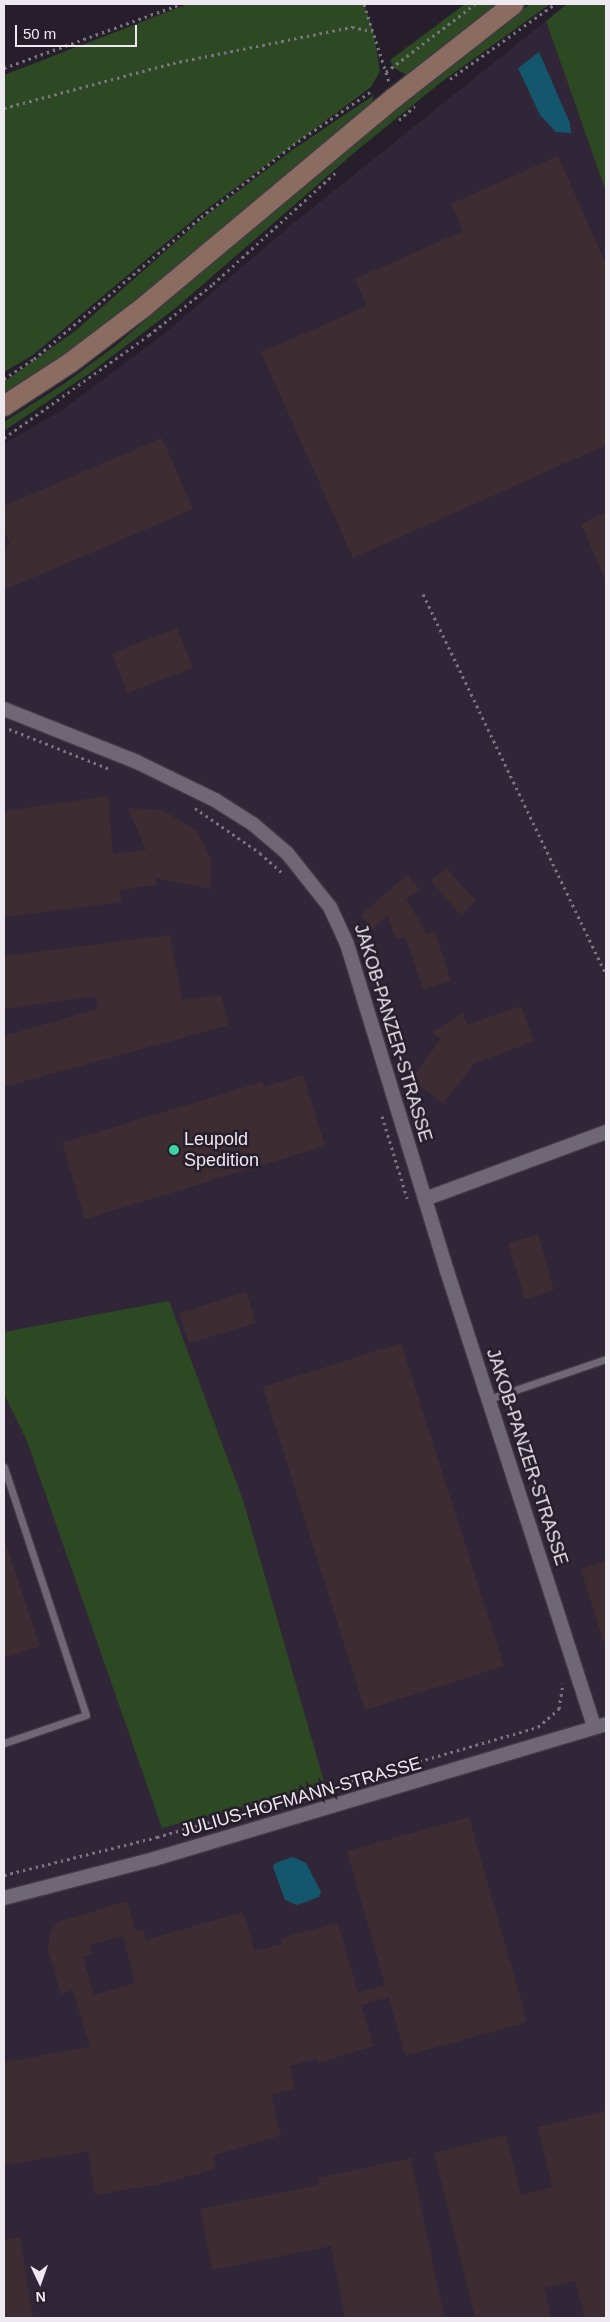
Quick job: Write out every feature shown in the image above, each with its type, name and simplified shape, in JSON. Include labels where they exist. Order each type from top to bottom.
[{"type":"street","points":[[4,406],[70,363],[145,306],[391,89],[514,4]]},
{"type":"street","name":"JAKOB-PANZER-STRASSE","points":[[4,708],[137,762],[215,800],[259,830],[310,880],[330,906],[344,935],[489,1399],[600,1725]]},
{"type":"street","points":[[425,1199],[606,1132]]},
{"type":"street","name":"JULIUS-HOFMANN-STRASSE","points":[[4,1898],[46,1890],[297,1818],[600,1725]]},
{"type":"lane","points":[[489,1399],[606,1359]]},
{"type":"lane","points":[[4,1468],[86,1715],[4,1743]]},
{"type":"path","points":[[4,68],[181,4]]},
{"type":"path","points":[[4,379],[34,359],[201,217],[293,145],[391,89],[364,4]]},
{"type":"path","points":[[386,72],[475,4]]},
{"type":"path","points":[[441,85],[555,4]]},
{"type":"path","points":[[4,108],[173,63],[352,27],[373,31]]},
{"type":"path","points":[[395,123],[418,104]]},
{"type":"path","points":[[4,438],[214,284],[342,167]]},
{"type":"path","points":[[423,594],[606,975]]},
{"type":"path","points":[[4,726],[119,772]]},
{"type":"path","points":[[191,806],[260,853],[287,878]]},
{"type":"path","points":[[379,1106],[411,1208]]},
{"type":"path","points":[[4,1875],[157,1837],[538,1727],[559,1709],[564,1689],[562,1678]]},
{"type":"shaded area","points":[[546,21],[606,192],[606,2318],[4,2318],[4,444],[62,410],[164,334],[284,231]]},
{"type":"green space","points":[[188,4],[364,4],[373,30],[380,71],[371,87],[199,215],[33,355],[4,372],[4,75]]},
{"type":"green space","points":[[465,4],[497,4],[407,75],[394,68],[390,60]]},
{"type":"green space","points":[[530,4],[550,4],[440,83],[355,152],[177,307],[90,373],[4,431],[4,422],[65,383],[115,346],[397,106]]},
{"type":"green space","points":[[567,4],[606,4],[606,192],[546,21]]},
{"type":"green space","points":[[374,95],[371,106],[137,301],[64,355],[4,393],[4,382],[75,331],[203,218],[291,151]]},
{"type":"green space","points":[[169,1301],[243,1500],[325,1785],[162,1828],[27,1441],[4,1394],[4,1332]]},
{"type":"water","points":[[539,52],[570,123],[571,133],[556,132],[540,115],[518,68]]},
{"type":"water","points":[[293,1857],[306,1863],[321,1892],[319,1897],[297,1905],[285,1900],[273,1867],[275,1863]]},
{"type":"building","points":[[558,156],[606,264],[606,445],[353,558],[261,352],[367,306],[355,279],[463,231],[451,204]]},
{"type":"building","points":[[162,438],[193,509],[4,590],[4,547],[10,544],[4,531],[4,506]]},
{"type":"building","points":[[606,512],[606,581],[581,524]]},
{"type":"building","points":[[177,628],[193,668],[127,693],[112,653]]},
{"type":"building","points":[[108,796],[113,854],[146,850],[128,808],[162,810],[197,831],[211,859],[210,889],[156,878],[156,885],[119,890],[122,902],[4,917],[4,811]]},
{"type":"building","points":[[446,868],[476,901],[461,915],[431,881]]},
{"type":"building","points":[[407,875],[419,889],[406,899],[427,934],[435,931],[451,981],[423,990],[405,936],[396,940],[388,915],[373,929],[361,915]]},
{"type":"building","points":[[170,935],[182,1000],[221,995],[229,1025],[4,1087],[4,1036],[98,1009],[95,996],[4,1009],[4,956]]},
{"type":"building","points":[[521,1006],[534,1041],[474,1064],[443,1104],[411,1079],[441,1039],[432,1032],[463,1013],[467,1025]]},
{"type":"building","name":"Leupold Spedition","points":[[303,1075],[325,1146],[85,1219],[62,1143],[262,1082],[264,1087]]},
{"type":"building","points":[[538,1234],[554,1290],[525,1299],[508,1243]]},
{"type":"building","points":[[246,1292],[256,1323],[189,1343],[179,1313]]},
{"type":"building","points":[[401,1343],[504,1666],[365,1710],[263,1387]]},
{"type":"building","points":[[4,1544],[6,1544],[40,1646],[4,1658]]},
{"type":"building","points":[[606,1561],[606,1641],[603,1641],[581,1569]]},
{"type":"building","points":[[469,1817],[527,2022],[405,2056],[389,1997],[361,2005],[374,2046],[318,2063],[317,2059],[290,2066],[295,2088],[271,2095],[281,2135],[213,2156],[216,2169],[160,2184],[95,2195],[88,2151],[4,2165],[4,2062],[90,2047],[73,1990],[61,1994],[48,1950],[50,1932],[58,1922],[127,1901],[136,1932],[143,1930],[146,1940],[243,1912],[255,1951],[282,1944],[281,1938],[338,1923],[358,1993],[385,1985],[347,1851]],"holes":[[[123,1936],[135,1983],[94,1995],[83,1957],[92,1954],[89,1945]]]},
{"type":"building","points":[[606,2111],[606,2318],[585,2318],[575,2281],[544,2288],[551,2318],[475,2318],[434,2153],[506,2135],[521,2195],[552,2187],[538,2127]]},
{"type":"building","points":[[411,2158],[444,2318],[345,2318],[331,2246],[212,2270],[200,2209],[319,2185],[318,2178]]},
{"type":"building","points":[[20,2237],[33,2318],[4,2318],[4,2240]]},
{"type":"place","name":"Leupold Spedition","points":[[174,1150]]}]
